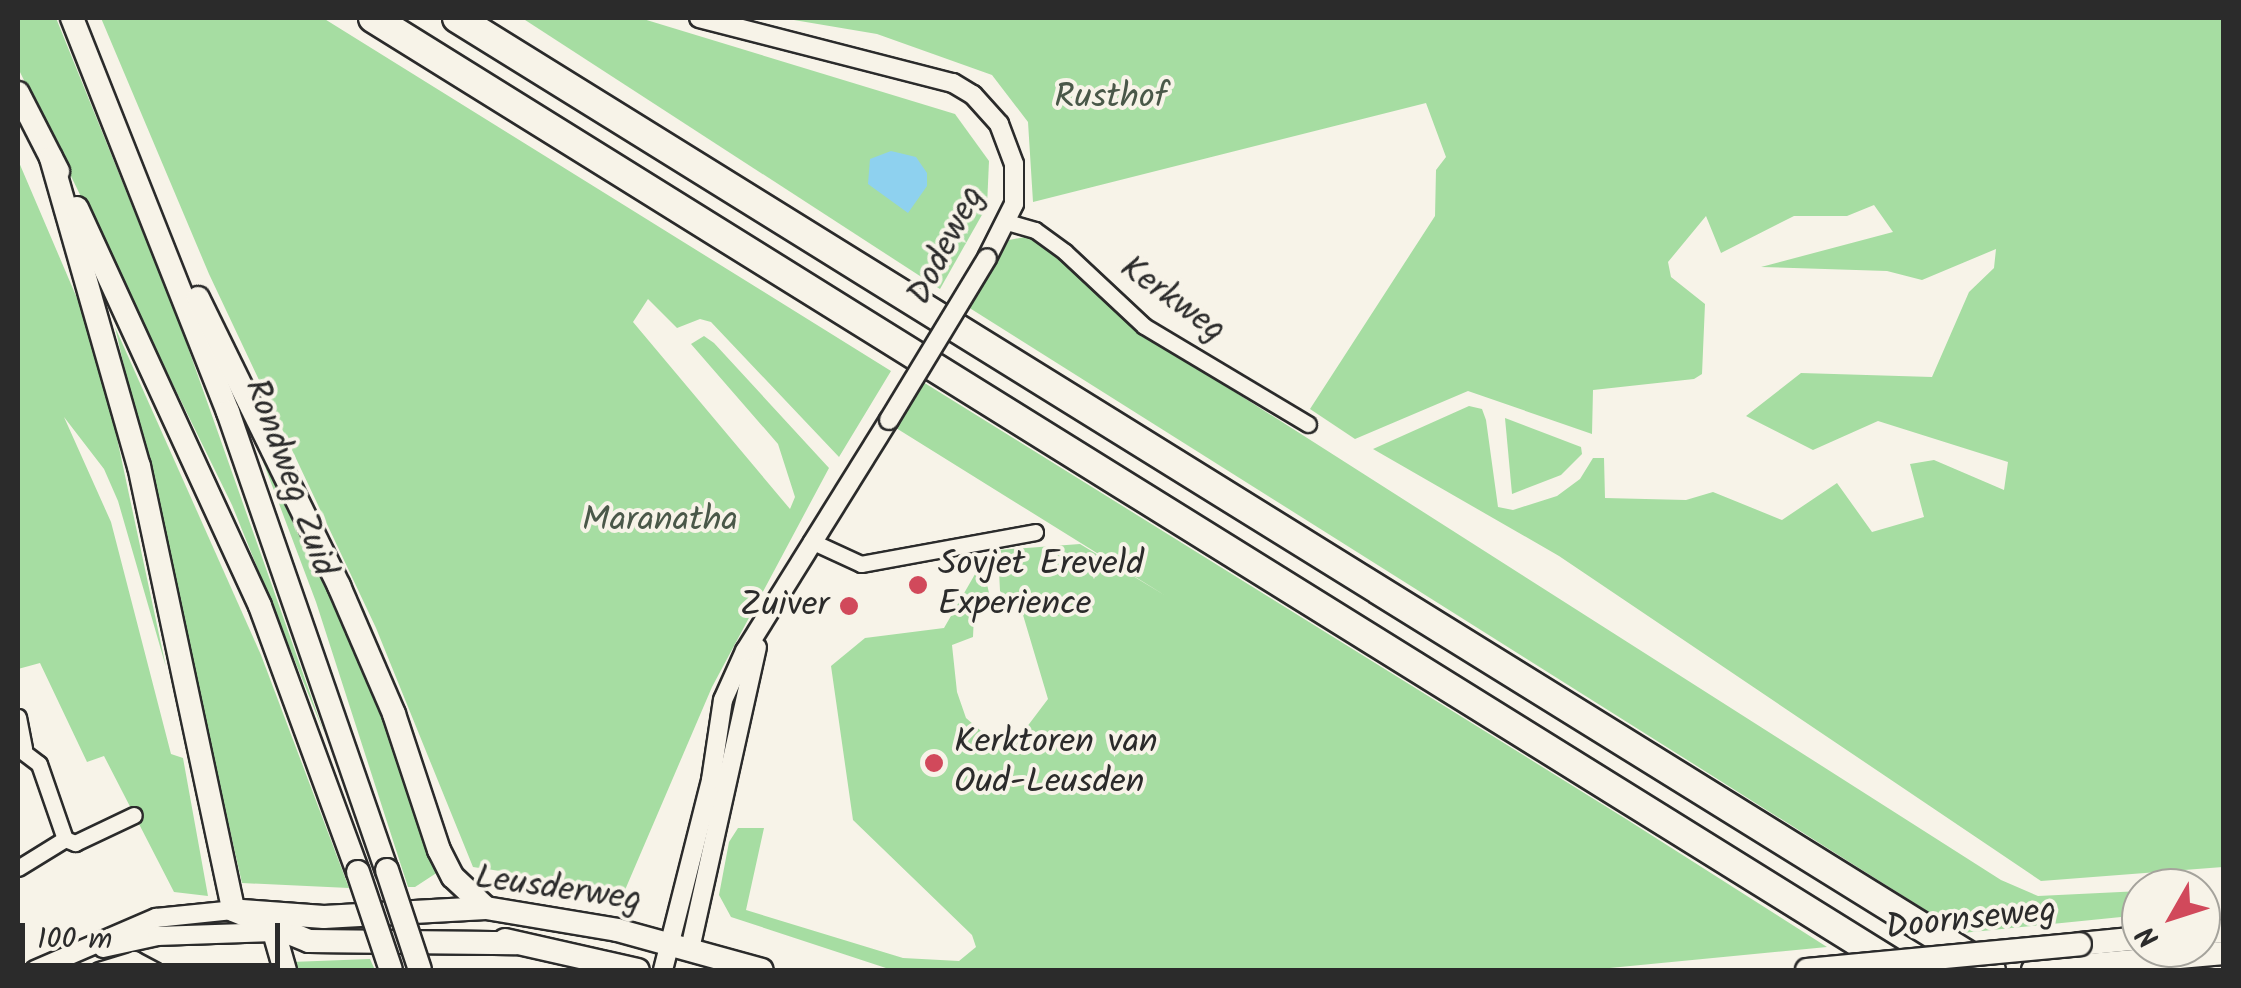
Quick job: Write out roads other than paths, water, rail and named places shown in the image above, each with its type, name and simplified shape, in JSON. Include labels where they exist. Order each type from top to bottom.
[{"type":"highway","points":[[373,18],[1903,970]]},
{"type":"highway","points":[[458,18],[1990,970]]},
{"type":"highway","points":[[474,18],[501,43]]},
{"type":"main road","name":"Rondweg Zuid","points":[[72,18],[155,220],[293,589],[420,970]]},
{"type":"main road","name":"Rondweg Zuid","points":[[18,93],[260,606],[391,970]]},
{"type":"main road","points":[[51,158],[143,484],[233,910],[274,932],[285,970]]},
{"type":"main road","points":[[155,220],[222,343],[339,586],[394,714],[439,850],[453,877],[486,908]]},
{"type":"main road","name":"Leusderweg","points":[[233,910],[314,916],[416,916],[486,908],[682,954]]},
{"type":"main road","name":"Leusderweg","points":[[274,932],[314,916]]},
{"type":"main road","name":"Leusderweg","points":[[416,916],[638,970]]},
{"type":"main road","name":"Leusderweg","points":[[274,932],[309,941],[516,943]]},
{"type":"main road","name":"Doornseweg","points":[[1807,970],[2121,940]]},
{"type":"main road","name":"Doornseweg","points":[[2032,970],[2224,953]]},
{"type":"main road","points":[[682,954],[762,970]]},
{"type":"street","name":"Dodeweg","points":[[663,970],[682,954],[719,714],[810,541],[889,420],[1007,222],[1014,164],[998,124],[973,95],[953,83],[699,18]]},
{"type":"street","name":"Kerkweg","points":[[1007,222],[1035,230],[1065,252],[1144,326],[1308,424]]},
{"type":"street","points":[[810,541],[860,564],[1036,532]]},
{"type":"street","points":[[18,717],[21,748],[39,764],[65,839]]},
{"type":"street","points":[[65,839],[76,843],[134,815]]},
{"type":"street","points":[[18,868],[65,839]]},
{"type":"street","name":"Leusderweg","points":[[35,970],[191,910],[233,910]]},
{"type":"street","name":"Leusderweg","points":[[126,934],[274,932]]},
{"type":"street","points":[[99,970],[134,959],[152,966]]},
{"type":"water","points":[[891,151],[916,157],[927,173],[927,186],[908,213],[868,184],[870,159]]},
{"type":"place","name":"Sovjet Ereveld Experience","points":[[918,585]]},
{"type":"place","name":"Zuiver","points":[[849,606]]},
{"type":"place","name":"Kerktoren van Oud-Leusden","points":[[934,763]]},
{"type":"park label","name":"Rusthof","points":[[1111,98]]},
{"type":"park label","name":"Maranatha","points":[[660,521]]}]
